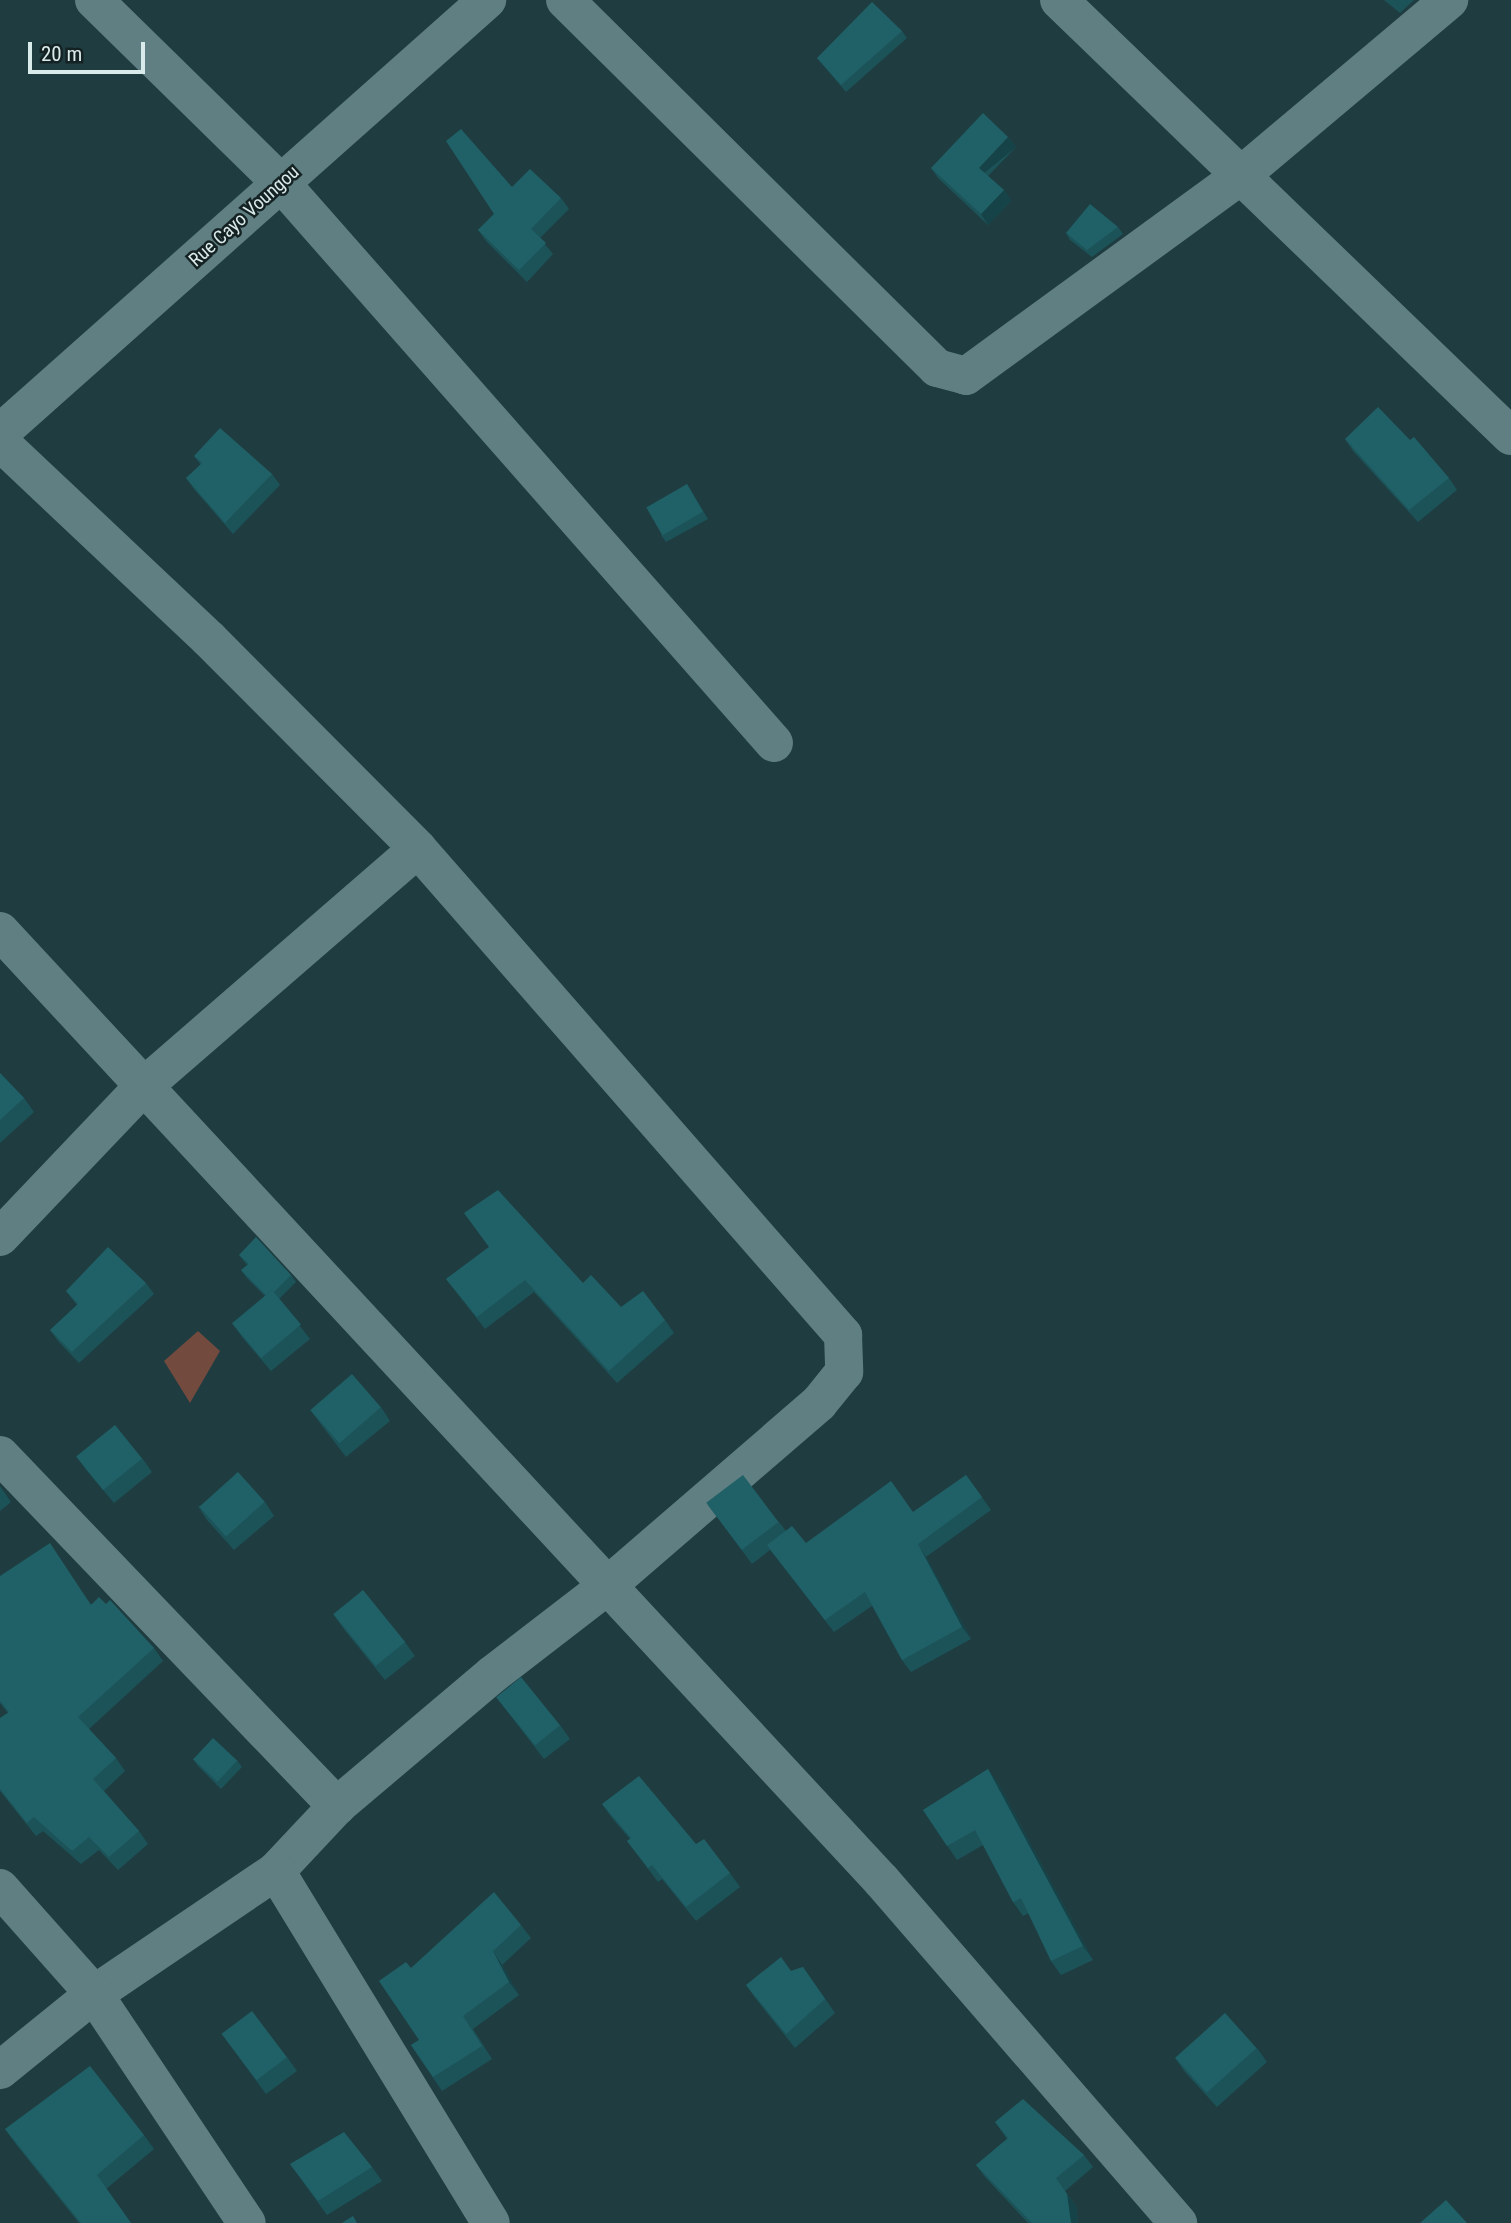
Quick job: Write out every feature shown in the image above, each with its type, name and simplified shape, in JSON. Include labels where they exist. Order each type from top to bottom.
[{"type":"street","points":[[93,0],[281,183],[774,743]]},
{"type":"street","name":"Rue Cayo Voungou","points":[[0,433],[487,0]]},
{"type":"street","points":[[565,0],[937,368],[966,376],[1239,177],[1449,0]]},
{"type":"street","points":[[1059,0],[1239,177],[1511,436]]},
{"type":"street","points":[[0,442],[209,639],[418,849],[843,1335],[845,1371],[819,1402],[606,1587],[337,1806],[276,1871],[94,1994],[0,2070]]},
{"type":"street","points":[[0,1237],[144,1086],[418,849]]},
{"type":"street","points":[[0,930],[606,1587],[881,1880],[1178,2223]]},
{"type":"street","points":[[0,1455],[337,1806]]},
{"type":"street","points":[[276,1871],[491,2223]]},
{"type":"street","points":[[0,1888],[94,1994],[247,2223]]},
{"type":"shaded area","points":[[198,1331],[220,1351],[190,1403],[164,1361]]},
{"type":"building","points":[[872,2],[902,31],[841,85],[817,58]]},
{"type":"building","points":[[983,113],[1008,137],[979,168],[1004,190],[981,214],[931,168]]},
{"type":"building","points":[[461,129],[512,187],[530,169],[561,198],[531,229],[546,243],[519,270],[478,230],[494,214],[446,141]]},
{"type":"building","points":[[1090,204],[1118,227],[1087,250],[1066,233]]},
{"type":"building","points":[[1378,407],[1410,440],[1414,437],[1449,478],[1409,510],[1345,439]]},
{"type":"building","points":[[220,428],[272,474],[225,523],[186,478],[202,463],[194,456]]},
{"type":"building","points":[[687,484],[703,512],[662,535],[646,508]]},
{"type":"building","points":[[0,1073],[24,1098],[0,1120]]},
{"type":"building","points":[[498,1190],[583,1283],[591,1275],[621,1307],[643,1291],[665,1320],[609,1371],[525,1280],[477,1317],[446,1279],[489,1247],[464,1213]]},
{"type":"building","points":[[256,1237],[291,1275],[274,1292],[272,1290],[266,1295],[241,1270],[249,1264],[239,1255]]},
{"type":"building","points":[[108,1247],[146,1283],[72,1352],[50,1330],[78,1304],[66,1291]]},
{"type":"building","points":[[272,1290],[301,1324],[261,1358],[232,1323]]},
{"type":"building","points":[[352,1374],[381,1407],[339,1443],[310,1410]]},
{"type":"building","points":[[115,1425],[142,1458],[103,1490],[76,1456]]},
{"type":"building","points":[[238,1472],[265,1502],[226,1537],[199,1507]]},
{"type":"building","points":[[743,1475],[779,1522],[742,1550],[706,1503]]},
{"type":"building","points":[[966,1475],[982,1497],[918,1544],[962,1627],[902,1660],[865,1592],[825,1620],[767,1545],[792,1526],[806,1543],[891,1481],[913,1512]]},
{"type":"building","points":[[50,1543],[91,1605],[99,1597],[106,1604],[110,1600],[154,1648],[78,1717],[116,1758],[93,1779],[139,1831],[109,1857],[89,1837],[72,1851],[34,1817],[27,1823],[0,1789],[0,1718],[9,1712],[0,1701],[0,1576]]},
{"type":"building","points":[[363,1590],[405,1642],[376,1666],[333,1614]]},
{"type":"building","points":[[521,1677],[560,1725],[535,1745],[496,1697]]},
{"type":"building","points":[[213,1738],[237,1761],[217,1782],[193,1759]]},
{"type":"building","points":[[988,1769],[1083,1946],[1051,1961],[1021,1898],[1013,1902],[975,1830],[947,1846],[923,1810]]},
{"type":"building","points":[[639,1776],[696,1844],[704,1839],[730,1873],[686,1907],[652,1865],[648,1868],[627,1841],[631,1838],[602,1804]]},
{"type":"building","points":[[494,1892],[521,1925],[493,1951],[509,1982],[463,2016],[482,2046],[433,2077],[411,2045],[419,2040],[379,1981],[406,1962],[411,1968]]},
{"type":"building","points":[[781,1957],[791,1971],[803,1967],[825,1999],[786,2034],[746,1985]]},
{"type":"building","points":[[252,2011],[287,2057],[257,2080],[222,2034]]},
{"type":"building","points":[[1225,2013],[1256,2048],[1207,2093],[1175,2058]]},
{"type":"building","points":[[90,2066],[144,2135],[97,2175],[131,2223],[81,2223],[5,2129]]},
{"type":"building","points":[[1023,2099],[1084,2155],[1056,2178],[1067,2194],[1071,2223],[1032,2223],[976,2165],[1008,2138],[995,2122]]},
{"type":"building","points":[[344,2132],[372,2167],[318,2201],[290,2164]]},
{"type":"building","points":[[1446,2200],[1467,2223],[1420,2223]]},
{"type":"building","points":[[353,2216],[357,2223],[342,2223]]}]
